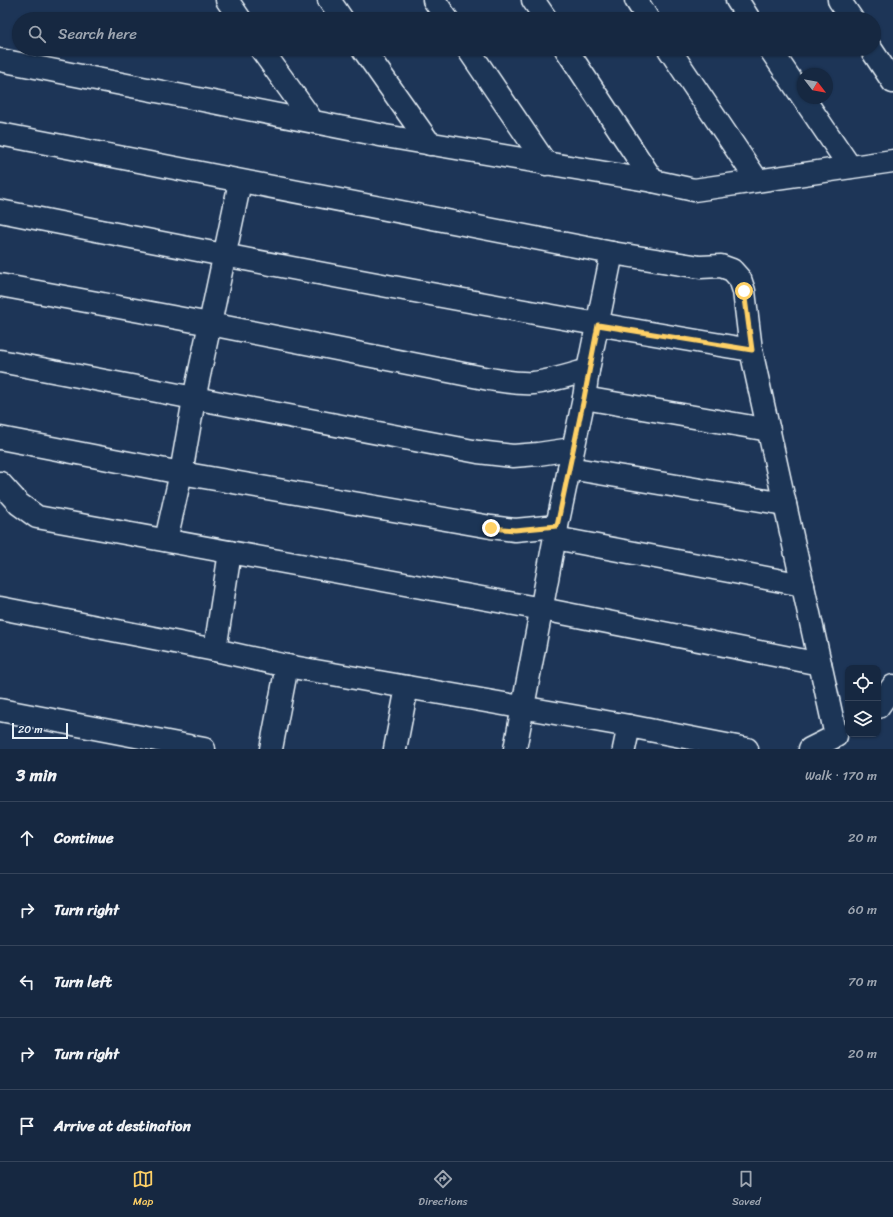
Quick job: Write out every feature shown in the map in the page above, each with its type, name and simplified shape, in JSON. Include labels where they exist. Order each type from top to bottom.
[{"type":"street","points":[[227,0],[235,12]]},
{"type":"street","points":[[329,0],[337,12]]},
{"type":"street","points":[[434,0],[442,12]]},
{"type":"street","points":[[533,0],[541,12]]},
{"type":"street","points":[[636,0],[644,12]]},
{"type":"street","points":[[737,0],[745,12]]},
{"type":"street","points":[[839,0],[847,12]]},
{"type":"street","points":[[266,56],[309,116]]},
{"type":"street","points":[[368,56],[430,144]]},
{"type":"street","points":[[473,56],[546,164]]},
{"type":"street","points":[[571,56],[653,181]]},
{"type":"street","points":[[674,56],[757,180]]},
{"type":"street","points":[[775,56],[850,167]]},
{"type":"street","points":[[876,56],[893,82]]},
{"type":"street","points":[[0,60],[385,136],[653,181],[694,190],[893,161]]},
{"type":"street","points":[[0,134],[240,182],[612,253],[700,267],[721,266],[732,270],[740,279],[744,291],[752,350],[820,664],[842,732],[810,749]]},
{"type":"street","points":[[166,540],[240,182]]},
{"type":"street","points":[[0,211],[225,256],[598,325],[752,350]]},
{"type":"street","points":[[515,749],[556,532],[612,253]]},
{"type":"street","points":[[0,285],[210,324],[489,379],[532,383],[588,370]]},
{"type":"street","points":[[0,361],[478,452],[513,456],[538,454],[571,459],[785,504]]},
{"type":"street","points":[[584,398],[769,430]]},
{"type":"street","points":[[0,438],[181,473],[491,528],[556,532],[803,586]]},
{"type":"street","points":[[0,483],[19,504],[38,517],[542,609],[820,664]]},
{"type":"street","points":[[215,650],[230,552]]},
{"type":"street","points":[[0,608],[215,650],[287,666],[629,726],[747,749]]},
{"type":"street","points":[[271,749],[287,666]]},
{"type":"street","points":[[881,703],[893,686]]},
{"type":"street","points":[[395,749],[407,687]]},
{"type":"street","points":[[0,710],[204,749]]},
{"type":"street","points":[[624,749],[629,726]]},
{"type":"route","points":[[491,528],[515,530],[557,526],[598,325],[752,350],[744,291]]}]
